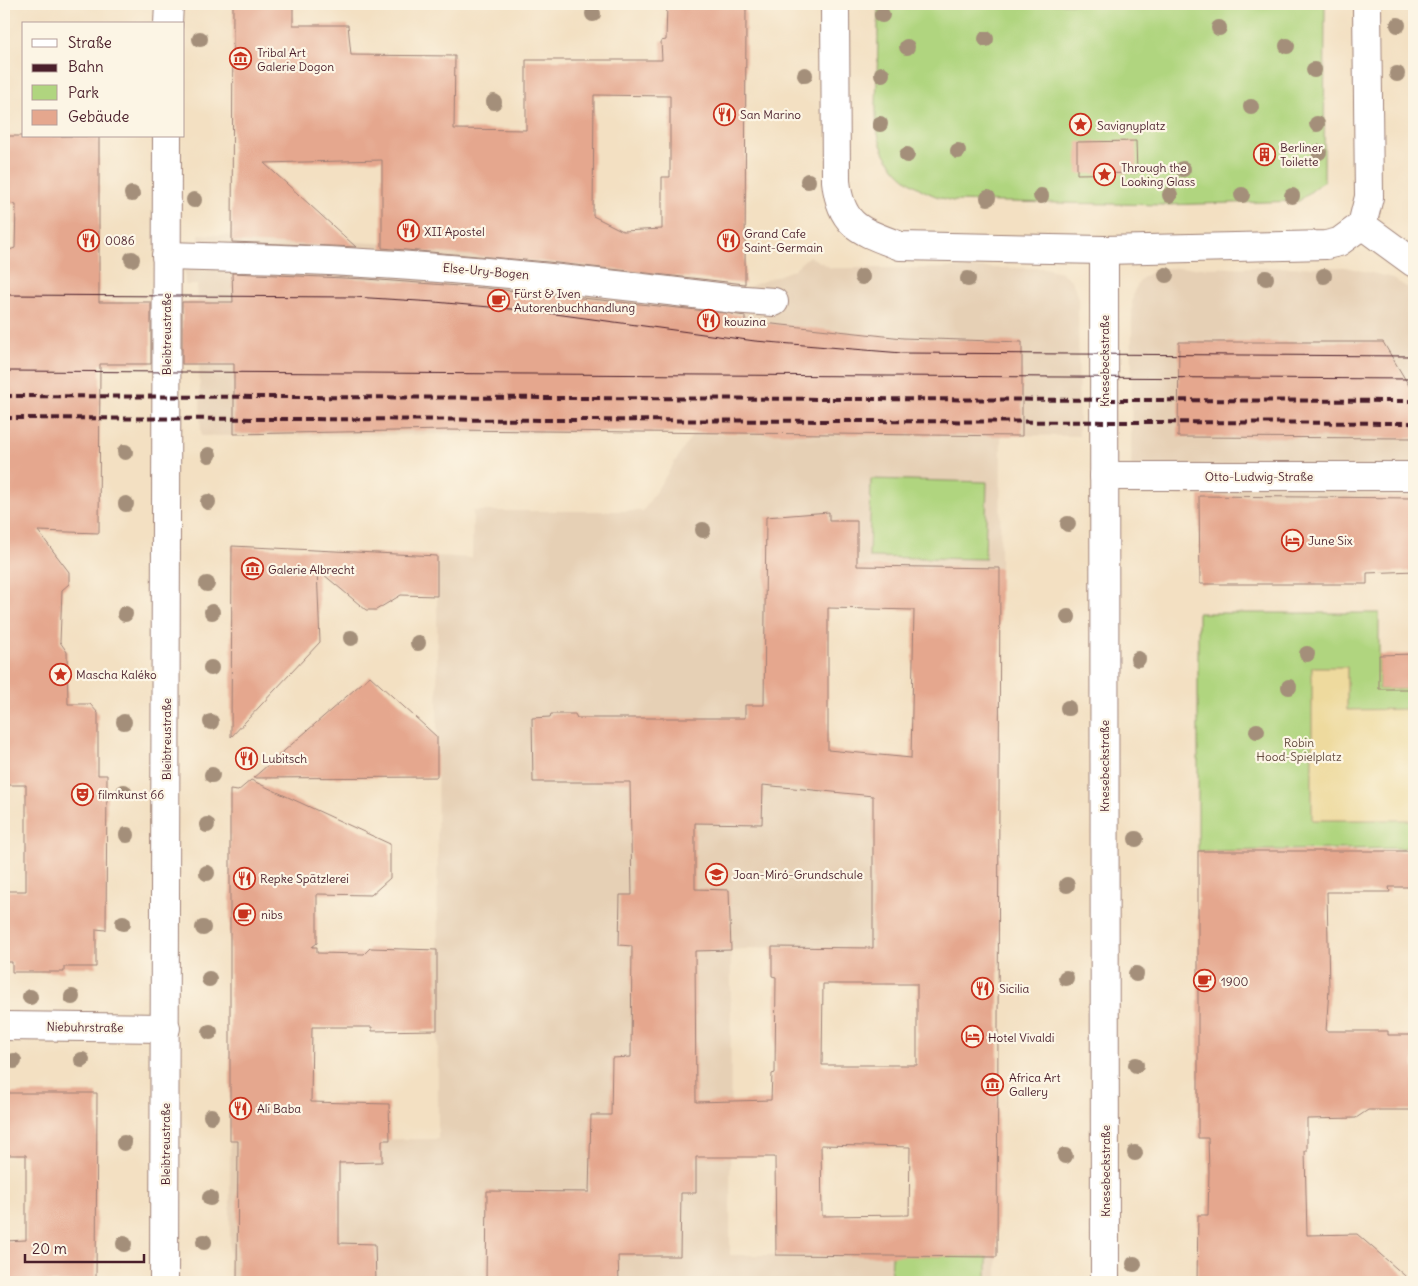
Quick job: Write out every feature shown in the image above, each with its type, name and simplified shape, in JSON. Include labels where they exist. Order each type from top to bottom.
[{"type":"street","points":[[168,22],[169,4]]},
{"type":"street","points":[[835,4],[836,181],[838,200],[846,218],[871,235],[900,246],[1104,250],[1326,245],[1339,242],[1362,225],[1369,197],[1367,4]]},
{"type":"street","name":"Bleibtreustraße","points":[[164,1282],[167,138]]},
{"type":"street","points":[[1362,225],[1414,263]]},
{"type":"street","name":"Knesebeckstraße","points":[[1104,250],[1105,1282]]},
{"type":"street","name":"Else-Ury-Bogen","points":[[166,256],[407,264],[565,278],[774,302]]},
{"type":"street","name":"Otto-Ludwig-Straße","points":[[1104,476],[1414,476]]},
{"type":"street","name":"Niebuhrstraße","points":[[4,1026],[166,1028]]},
{"type":"shaded area","name":"Joan-Miró-Grundschule","points":[[199,234],[489,249],[745,288],[793,270],[809,256],[831,268],[1045,268],[1061,272],[1072,281],[1078,296],[1079,436],[1001,435],[1000,568],[828,566],[828,791],[939,801],[998,949],[772,947],[731,950],[730,1255],[997,1255],[997,1282],[230,1282],[230,1140],[438,1139],[437,556],[472,558],[473,511],[643,511],[693,434],[782,433],[201,436],[197,285],[185,285],[184,260],[199,247]]},
{"type":"shaded area","points":[[1345,267],[1389,277],[1414,291],[1414,498],[1131,495],[1132,302],[1134,291],[1141,279],[1153,271],[1168,268]]},
{"type":"green space","points":[[878,4],[1325,4],[1324,181],[1299,201],[1165,205],[953,201],[940,198],[928,193],[905,178],[888,159],[882,147],[878,134],[876,111]]},
{"type":"green space","points":[[871,479],[987,482],[985,559],[869,557]]},
{"type":"green space","name":"Robin Hood-Spielplatz","points":[[1198,613],[1379,613],[1379,689],[1414,689],[1414,848],[1198,851]]},
{"type":"green space","points":[[892,1255],[987,1257],[987,1282],[891,1282]]},
{"type":"sand","points":[[1312,667],[1347,667],[1347,710],[1414,709],[1414,820],[1312,820]]},
{"type":"building","points":[[233,4],[293,4],[293,25],[348,25],[351,55],[455,56],[454,129],[526,130],[526,60],[662,60],[661,41],[666,40],[667,4],[746,4],[745,284],[548,262],[382,248],[382,160],[264,163],[356,247],[232,242]],"holes":[[[594,95],[670,96],[670,177],[662,177],[662,229],[623,231],[593,216]]]},
{"type":"building","points":[[4,136],[22,136],[22,138],[99,138],[99,302],[151,302],[151,364],[100,364],[99,533],[38,531],[69,572],[69,584],[62,590],[60,642],[67,652],[68,704],[90,704],[98,713],[98,775],[107,775],[106,930],[96,929],[96,967],[64,967],[64,972],[12,972],[12,962],[4,962],[4,891],[26,891],[26,785],[4,785],[4,252],[15,248],[16,205],[4,201]]},
{"type":"building","points":[[1136,141],[1137,173],[1077,174],[1077,142]]},
{"type":"building","points":[[232,273],[366,279],[485,288],[726,313],[745,316],[745,321],[903,338],[1022,342],[1022,436],[448,430],[234,434],[234,364],[182,364],[182,302],[233,302]]},
{"type":"building","points":[[1179,342],[1383,342],[1414,394],[1414,438],[1178,437]]},
{"type":"building","name":"June Six","points":[[1199,496],[1414,498],[1414,571],[1367,573],[1367,584],[1200,584]]},
{"type":"building","points":[[829,512],[829,521],[857,521],[857,566],[1000,568],[997,1257],[776,1255],[775,1157],[696,1157],[696,1193],[681,1193],[680,1256],[618,1256],[619,1282],[486,1282],[487,1191],[589,1192],[591,1115],[611,1115],[612,1058],[631,1057],[632,946],[619,945],[620,895],[632,895],[630,782],[533,782],[532,718],[550,717],[551,714],[575,714],[577,718],[745,718],[745,705],[764,705],[766,517]],"holes":[[[828,608],[914,610],[911,758],[828,750]],[[763,785],[873,796],[873,948],[772,947],[772,976],[776,977],[775,1073],[772,1074],[771,1100],[696,1102],[695,951],[731,950],[729,890],[695,889],[695,823],[762,824]],[[823,984],[917,984],[917,1065],[822,1065]],[[821,1145],[910,1147],[909,1215],[822,1216]]]},
{"type":"building","points":[[232,546],[437,556],[437,596],[401,595],[376,610],[366,610],[317,569],[320,642],[231,737]]},
{"type":"building","points":[[1414,654],[1414,689],[1379,689],[1379,655]]},
{"type":"building","points":[[370,676],[437,737],[437,777],[253,778]]},
{"type":"building","points":[[251,780],[390,844],[390,878],[371,895],[317,894],[317,943],[312,947],[317,947],[317,953],[364,954],[370,948],[437,950],[437,1030],[372,1031],[372,1027],[312,1027],[311,1102],[389,1104],[390,1140],[382,1140],[382,1162],[339,1163],[339,1243],[375,1244],[376,1282],[237,1282],[238,1141],[230,1141],[230,790],[238,791]]},
{"type":"building","points":[[1198,851],[1414,851],[1414,887],[1389,887],[1390,892],[1327,892],[1329,990],[1326,1031],[1388,1031],[1388,1035],[1414,1035],[1414,1110],[1368,1110],[1356,1118],[1307,1119],[1307,1151],[1305,1151],[1307,1235],[1357,1234],[1412,1282],[1197,1282],[1198,1215],[1208,1215],[1209,1172],[1208,1138],[1198,1138]]},
{"type":"building","points":[[4,1093],[97,1093],[96,1282],[4,1282],[4,1241],[26,1240],[26,1155],[4,1155]]},
{"type":"tram line","points":[[4,295],[354,297],[435,302],[533,311],[755,341],[902,353],[1414,356]]},
{"type":"tram line","points":[[4,371],[1414,379]]},
{"type":"railway","points":[[4,396],[1414,401]]},
{"type":"railway","points":[[4,418],[1414,423]]},
{"type":"place","name":"Tribal Art Galerie Dogon","points":[[241,59]]},
{"type":"place","name":"San Marino","points":[[724,114]]},
{"type":"place","name":"Savignyplatz","points":[[1081,125]]},
{"type":"place","name":"Berliner Toilette","points":[[1264,154]]},
{"type":"place","name":"Through the Looking Glass","points":[[1105,174]]},
{"type":"place","name":"XII Apostel","points":[[408,231]]},
{"type":"place","name":"0086","points":[[89,240]]},
{"type":"place","name":"Grand Cafe Saint-Germain","points":[[728,240]]},
{"type":"place","name":"Fürst & Iven Autorenbuchhandlung","points":[[498,300]]},
{"type":"place","name":"kouzina","points":[[708,321]]},
{"type":"place","name":"June Six","points":[[1292,540]]},
{"type":"place","name":"Galerie Albrecht","points":[[252,569]]},
{"type":"place","name":"Mascha Kaléko","points":[[60,674]]},
{"type":"place","name":"Lubitsch","points":[[246,758]]},
{"type":"place","name":"filmkunst 66","points":[[82,794]]},
{"type":"place","name":"Joan-Miró-Grundschule","points":[[717,874]]},
{"type":"place","name":"Repke Spätzlerei","points":[[244,878]]},
{"type":"place","name":"nibs","points":[[245,914]]},
{"type":"place","name":"1900","points":[[1205,981]]},
{"type":"place","name":"Sicilia","points":[[983,988]]},
{"type":"place","name":"Hotel Vivaldi","points":[[972,1037]]},
{"type":"place","name":"Africa Art Gallery","points":[[993,1084]]},
{"type":"place","name":"Ali Baba","points":[[241,1108]]}]
